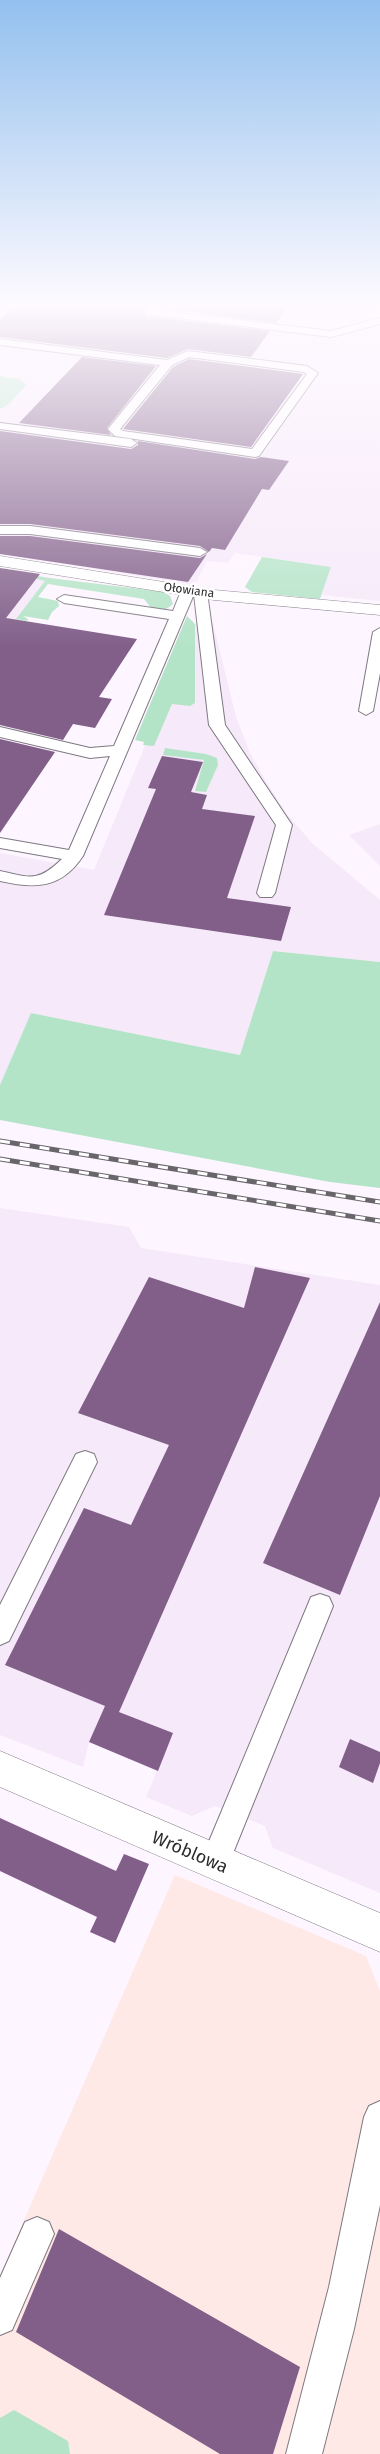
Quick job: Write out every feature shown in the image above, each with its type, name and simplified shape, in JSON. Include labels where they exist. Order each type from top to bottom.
[{"type":"street","name":"Ołowiana","points":[[0,561],[194,591],[380,610]]},
{"type":"street","name":"Wróblowa","points":[[0,1769],[380,1933]]},
{"type":"lane","points":[[123,419],[114,430],[118,434],[255,453],[280,419]]},
{"type":"lane","points":[[0,426],[244,459]]},
{"type":"lane","points":[[0,530],[30,530],[200,552]]},
{"type":"lane","points":[[0,876],[26,882],[52,878],[75,856],[178,616],[194,591]]},
{"type":"lane","points":[[194,591],[206,626],[217,725],[284,825],[266,893]]},
{"type":"lane","points":[[64,599],[178,616]]},
{"type":"lane","points":[[366,711],[380,632]]},
{"type":"lane","points":[[0,732],[90,753],[120,750]]},
{"type":"lane","points":[[0,843],[75,856]]},
{"type":"lane","points":[[0,1632],[85,1462]]},
{"type":"lane","points":[[215,1863],[320,1606]]},
{"type":"lane","points":[[304,2454],[321,2398],[356,2250],[380,2117]]},
{"type":"lane","points":[[0,2318],[37,2234]]},
{"type":"shaded area","points":[[0,419],[380,419],[380,601],[322,595],[331,567],[235,553],[228,563],[207,561],[197,581],[189,584],[0,554]]},
{"type":"shaded area","points":[[0,570],[46,581],[0,644]]},
{"type":"shaded area","points":[[213,623],[236,717],[250,753],[267,783],[287,814],[312,843],[380,900],[380,962],[273,951],[240,1055],[31,1013],[0,1085],[0,853],[94,870],[195,624]]},
{"type":"shaded area","points":[[380,824],[380,866],[349,835]]},
{"type":"shaded area","points":[[0,1208],[129,1227],[141,1248],[380,1285],[380,1893],[273,1848],[265,1826],[215,1806],[192,1816],[146,1797],[173,1733],[105,1706],[89,1742],[83,1767],[0,1735]]},
{"type":"shaded area","points":[[175,1875],[366,1956],[380,1991],[380,2454],[0,2454],[0,2275]]},
{"type":"green space","points":[[262,557],[331,567],[320,599],[252,592],[245,587]]},
{"type":"green space","points":[[0,570],[164,592],[170,596],[173,604],[165,610],[152,609],[144,599],[48,584],[38,597],[58,601],[59,606],[52,612],[48,620],[23,616],[28,619],[27,621],[16,619],[45,581]]},
{"type":"green space","points":[[187,616],[195,624],[195,703],[190,706],[172,704],[154,746],[143,745],[144,742],[135,740]]},
{"type":"green space","points":[[165,748],[206,754],[217,758],[218,765],[206,792],[195,791],[204,760],[163,755]]},
{"type":"green space","points":[[273,951],[380,962],[380,1188],[330,1182],[0,1120],[0,1085],[31,1013],[240,1055]]},
{"type":"green space","points":[[14,2410],[68,2441],[70,2454],[0,2454],[0,2418]]},
{"type":"building","points":[[23,419],[114,419],[107,428],[111,435],[19,423]]},
{"type":"building","points":[[131,419],[271,419],[251,447],[123,429]]},
{"type":"building","points":[[0,431],[131,449],[138,445],[138,441],[255,459],[261,457],[289,461],[269,490],[262,489],[225,550],[212,548],[209,552],[200,546],[30,524],[0,524]]},
{"type":"building","points":[[0,536],[30,536],[200,558],[207,554],[188,582],[0,554]]},
{"type":"building","points":[[0,568],[40,574],[6,618],[137,639],[99,697],[112,699],[95,728],[73,724],[63,740],[0,725]]},
{"type":"building","points":[[0,739],[55,752],[0,833]]},
{"type":"building","points":[[162,756],[203,762],[191,792],[207,795],[202,809],[255,816],[227,898],[291,907],[281,941],[104,915],[156,789],[148,788]]},
{"type":"building","points":[[255,1267],[310,1278],[119,1712],[173,1733],[158,1771],[89,1742],[105,1706],[5,1665],[84,1508],[131,1525],[169,1445],[78,1413],[149,1277],[244,1308]]},
{"type":"building","points":[[380,1302],[380,1496],[340,1595],[263,1563]]},
{"type":"building","points":[[350,1739],[380,1752],[380,1763],[373,1783],[339,1767]]},
{"type":"building","points":[[0,1818],[116,1871],[124,1854],[149,1864],[115,1943],[90,1932],[97,1917],[0,1871]]},
{"type":"building","points":[[59,2229],[300,2367],[273,2454],[220,2454],[16,2332]]},
{"type":"railway","points":[[0,1141],[380,1202]]},
{"type":"railway","points":[[0,1159],[380,1221]]}]
